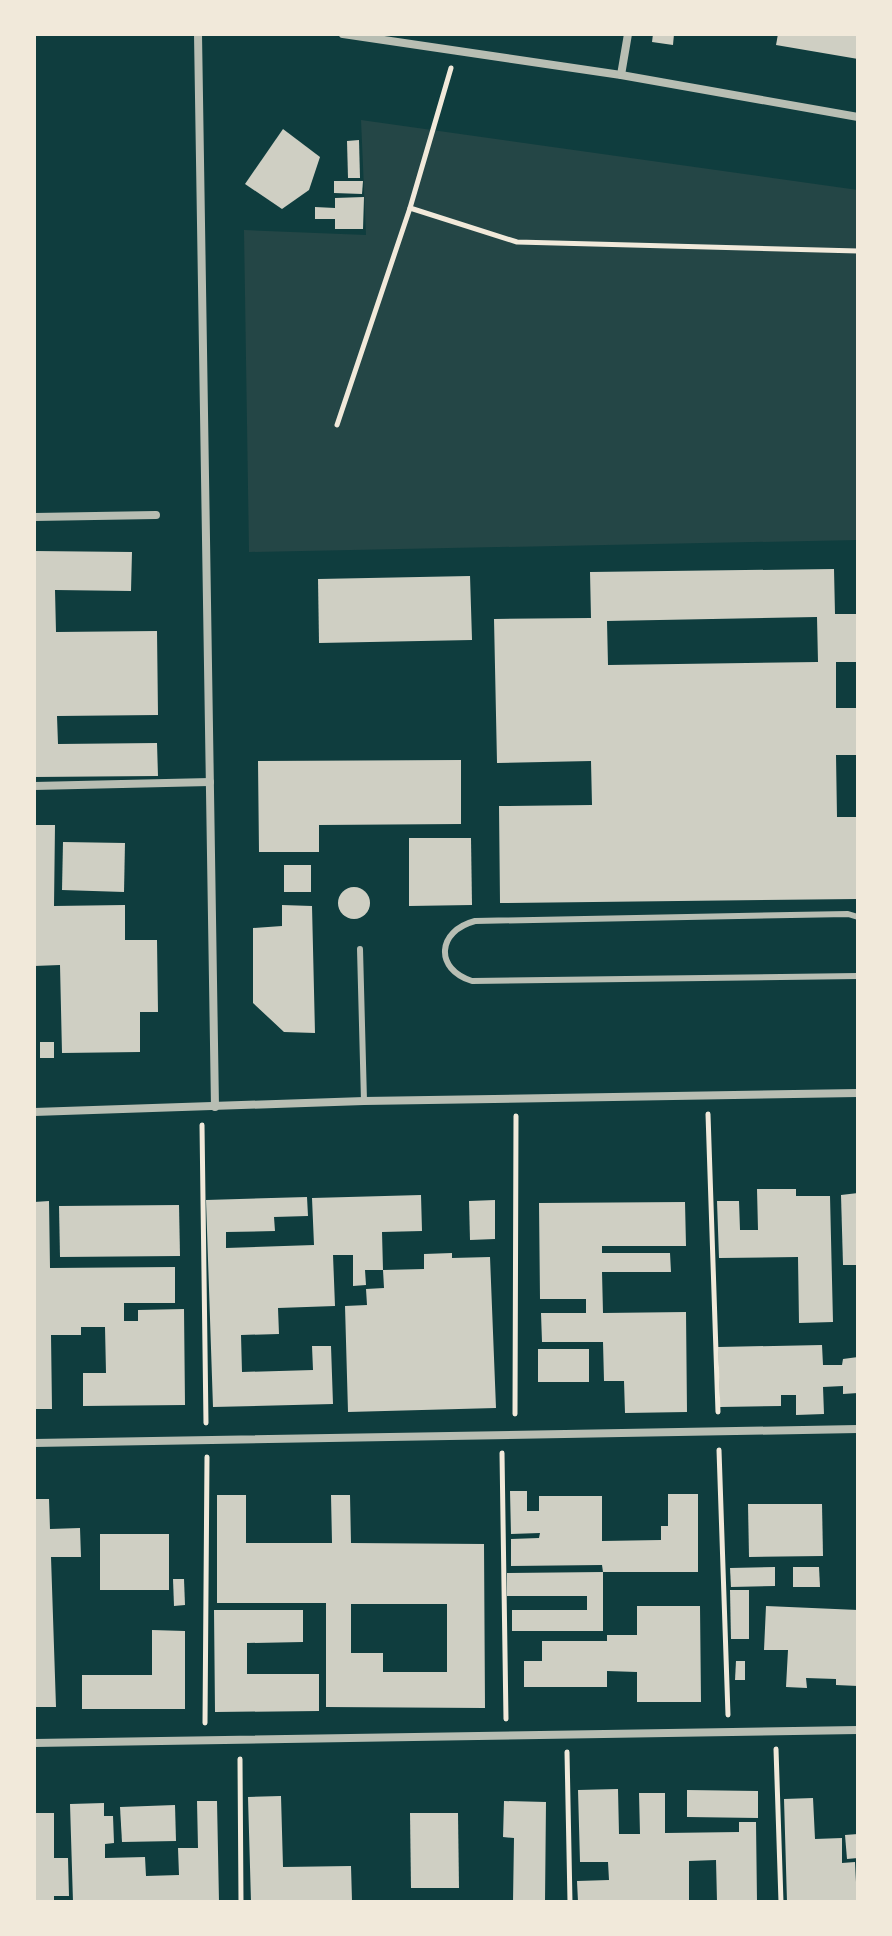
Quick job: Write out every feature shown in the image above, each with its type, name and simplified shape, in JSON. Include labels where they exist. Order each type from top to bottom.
[{"type":"street","points":[[198,34],[215,1107]]},
{"type":"street","points":[[343,34],[621,75],[858,117]]},
{"type":"street","points":[[621,75],[628,34]]},
{"type":"street","points":[[34,517],[156,515]]},
{"type":"street","points":[[34,786],[210,782]]},
{"type":"street","points":[[34,1112],[364,1101],[858,1093]]},
{"type":"street","points":[[34,1443],[858,1429]]},
{"type":"street","points":[[34,1743],[858,1730]]},
{"type":"lane","points":[[858,917],[848,914],[475,921],[460,925],[449,935],[445,950],[448,965],[457,976],[472,981],[858,976]]},
{"type":"lane","points":[[360,949],[364,1101]]},
{"type":"path","points":[[337,425],[410,208],[456,51]]},
{"type":"path","points":[[410,208],[517,242],[858,251]]},
{"type":"path","points":[[515,1435],[516,1099]]},
{"type":"path","points":[[501,1435],[507,1736]]},
{"type":"path","points":[[775,1732],[781,1902]]},
{"type":"path","points":[[567,1735],[570,1902]]},
{"type":"path","points":[[239,1740],[241,1902]]},
{"type":"shaded area","points":[[361,120],[858,190],[858,540],[249,552],[244,230],[366,235]]},
{"type":"building","points":[[653,34],[674,34],[673,45],[652,42]]},
{"type":"building","points":[[778,34],[858,34],[858,59],[776,45]]},
{"type":"building","points":[[283,129],[320,157],[309,190],[282,209],[245,184]]},
{"type":"building","points":[[359,140],[360,178],[348,178],[347,141]]},
{"type":"building","points":[[334,181],[363,181],[362,194],[334,193]]},
{"type":"building","points":[[364,197],[363,229],[335,229],[335,219],[315,219],[315,207],[335,208],[335,198]]},
{"type":"building","points":[[34,551],[132,552],[131,591],[55,590],[56,632],[157,631],[158,715],[57,716],[58,744],[157,743],[158,776],[34,777]]},
{"type":"building","points":[[834,569],[835,614],[858,614],[858,662],[836,662],[836,708],[858,708],[858,755],[836,755],[837,817],[858,817],[858,899],[500,903],[499,806],[592,805],[591,761],[497,763],[494,619],[591,618],[590,572]],"holes":[[[817,617],[818,662],[608,665],[607,621]]]},
{"type":"building","points":[[470,576],[472,640],[319,643],[318,579]]},
{"type":"building","points":[[461,760],[461,824],[319,825],[319,852],[259,852],[258,761]]},
{"type":"building","points":[[34,825],[55,825],[54,906],[125,905],[125,940],[157,940],[158,1012],[140,1012],[140,1052],[62,1053],[60,965],[34,966]]},
{"type":"building","points":[[409,838],[471,838],[472,905],[409,906]]},
{"type":"building","points":[[63,842],[125,843],[124,892],[62,890]]},
{"type":"building","points":[[284,865],[311,865],[311,892],[284,892]]},
{"type":"building","points":[[354,887],[365,892],[370,903],[365,914],[354,919],[343,914],[338,903],[343,892]]},
{"type":"building","points":[[282,905],[312,906],[315,1033],[284,1032],[253,1003],[253,928],[282,926]]},
{"type":"building","points":[[40,1042],[54,1042],[54,1058],[40,1058]]},
{"type":"building","points":[[757,1189],[796,1189],[796,1196],[830,1196],[833,1322],[799,1323],[798,1257],[719,1258],[717,1201],[739,1201],[740,1230],[758,1230]]},
{"type":"building","points":[[858,1193],[858,1265],[843,1265],[841,1195]]},
{"type":"building","points":[[421,1195],[422,1231],[382,1232],[383,1270],[365,1270],[366,1285],[353,1286],[353,1255],[333,1255],[335,1306],[278,1308],[279,1334],[241,1335],[242,1372],[313,1370],[312,1346],[331,1346],[333,1404],[213,1407],[206,1200],[307,1197],[308,1216],[274,1217],[275,1231],[226,1232],[226,1248],[314,1245],[312,1198]]},
{"type":"building","points":[[495,1200],[495,1239],[470,1240],[469,1201]]},
{"type":"building","points":[[49,1201],[50,1268],[175,1267],[175,1303],[124,1303],[124,1321],[138,1321],[138,1310],[184,1309],[185,1405],[83,1406],[83,1373],[106,1373],[105,1327],[81,1327],[81,1335],[51,1335],[52,1409],[34,1409],[34,1202]]},
{"type":"building","points":[[685,1202],[686,1246],[602,1246],[602,1253],[670,1253],[671,1272],[602,1272],[603,1313],[686,1312],[687,1412],[625,1413],[624,1381],[604,1381],[603,1342],[542,1342],[541,1313],[586,1313],[586,1299],[540,1299],[539,1203]]},
{"type":"building","points":[[179,1205],[180,1256],[60,1257],[59,1206]]},
{"type":"building","points":[[452,1253],[452,1258],[490,1257],[496,1408],[348,1412],[345,1306],[367,1305],[366,1289],[384,1288],[383,1270],[424,1269],[424,1254]]},
{"type":"building","points":[[822,1345],[823,1365],[842,1365],[843,1359],[858,1357],[858,1393],[843,1394],[843,1386],[823,1387],[824,1414],[796,1415],[796,1395],[781,1395],[781,1406],[720,1407],[718,1347]]},
{"type":"building","points":[[538,1349],[589,1349],[589,1382],[538,1382]]},
{"type":"building","points":[[510,1491],[527,1491],[527,1511],[539,1511],[539,1496],[602,1496],[602,1541],[661,1540],[661,1526],[668,1526],[668,1494],[698,1494],[698,1572],[603,1572],[602,1565],[511,1566],[511,1539],[539,1538],[540,1533],[511,1534]]},
{"type":"building","points":[[217,1495],[246,1495],[246,1543],[332,1543],[331,1495],[350,1495],[351,1543],[484,1544],[485,1708],[326,1707],[326,1603],[217,1603]],"holes":[[[351,1604],[447,1604],[447,1672],[383,1672],[383,1653],[351,1653]]]},
{"type":"building","points":[[34,1499],[49,1499],[50,1529],[80,1528],[81,1557],[51,1557],[56,1707],[34,1707]]},
{"type":"building","points":[[748,1504],[822,1504],[823,1556],[749,1557]]},
{"type":"building","points":[[100,1534],[169,1534],[169,1590],[100,1590]]},
{"type":"building","points":[[775,1567],[775,1586],[731,1587],[730,1568]]},
{"type":"building","points":[[793,1567],[819,1567],[820,1587],[793,1587]]},
{"type":"building","points":[[603,1572],[603,1631],[512,1631],[512,1610],[587,1610],[587,1596],[507,1596],[507,1573]]},
{"type":"building","points":[[173,1579],[184,1579],[185,1605],[174,1606]]},
{"type":"building","points":[[730,1590],[749,1590],[749,1639],[731,1639]]},
{"type":"building","points":[[637,1606],[700,1606],[701,1702],[637,1702],[637,1672],[607,1671],[607,1687],[524,1687],[524,1661],[542,1661],[542,1641],[607,1641],[607,1635],[637,1635]]},
{"type":"building","points":[[766,1606],[858,1610],[858,1686],[836,1685],[836,1679],[806,1678],[807,1688],[786,1687],[788,1650],[764,1650]]},
{"type":"building","points":[[214,1610],[303,1610],[303,1642],[247,1643],[247,1674],[319,1674],[319,1711],[215,1712]]},
{"type":"building","points":[[152,1630],[185,1631],[185,1709],[82,1709],[82,1675],[152,1675]]},
{"type":"building","points":[[736,1661],[745,1661],[745,1680],[735,1680]]},
{"type":"building","points":[[618,1789],[619,1834],[640,1834],[639,1793],[665,1793],[665,1833],[739,1832],[739,1822],[756,1822],[757,1902],[717,1902],[716,1860],[689,1861],[689,1902],[578,1902],[577,1881],[609,1880],[608,1862],[580,1862],[578,1790]]},
{"type":"building","points":[[687,1790],[758,1791],[758,1818],[687,1817]]},
{"type":"building","points":[[281,1796],[283,1867],[351,1866],[352,1901],[251,1902],[248,1797]]},
{"type":"building","points":[[813,1798],[815,1839],[842,1838],[842,1863],[855,1862],[857,1902],[787,1902],[784,1799]]},
{"type":"building","points":[[197,1801],[217,1801],[219,1902],[73,1902],[70,1804],[104,1803],[104,1816],[113,1816],[114,1843],[105,1844],[105,1858],[145,1857],[146,1876],[179,1875],[178,1848],[198,1848]]},
{"type":"building","points":[[504,1801],[546,1802],[545,1902],[513,1902],[514,1838],[503,1837]]},
{"type":"building","points":[[175,1805],[176,1841],[122,1842],[120,1807]]},
{"type":"building","points":[[34,1813],[54,1813],[54,1858],[68,1858],[69,1896],[54,1896],[54,1902],[34,1902]]},
{"type":"building","points":[[410,1813],[458,1813],[459,1888],[411,1888]]},
{"type":"building","points":[[858,1834],[858,1858],[847,1859],[845,1835]]}]
